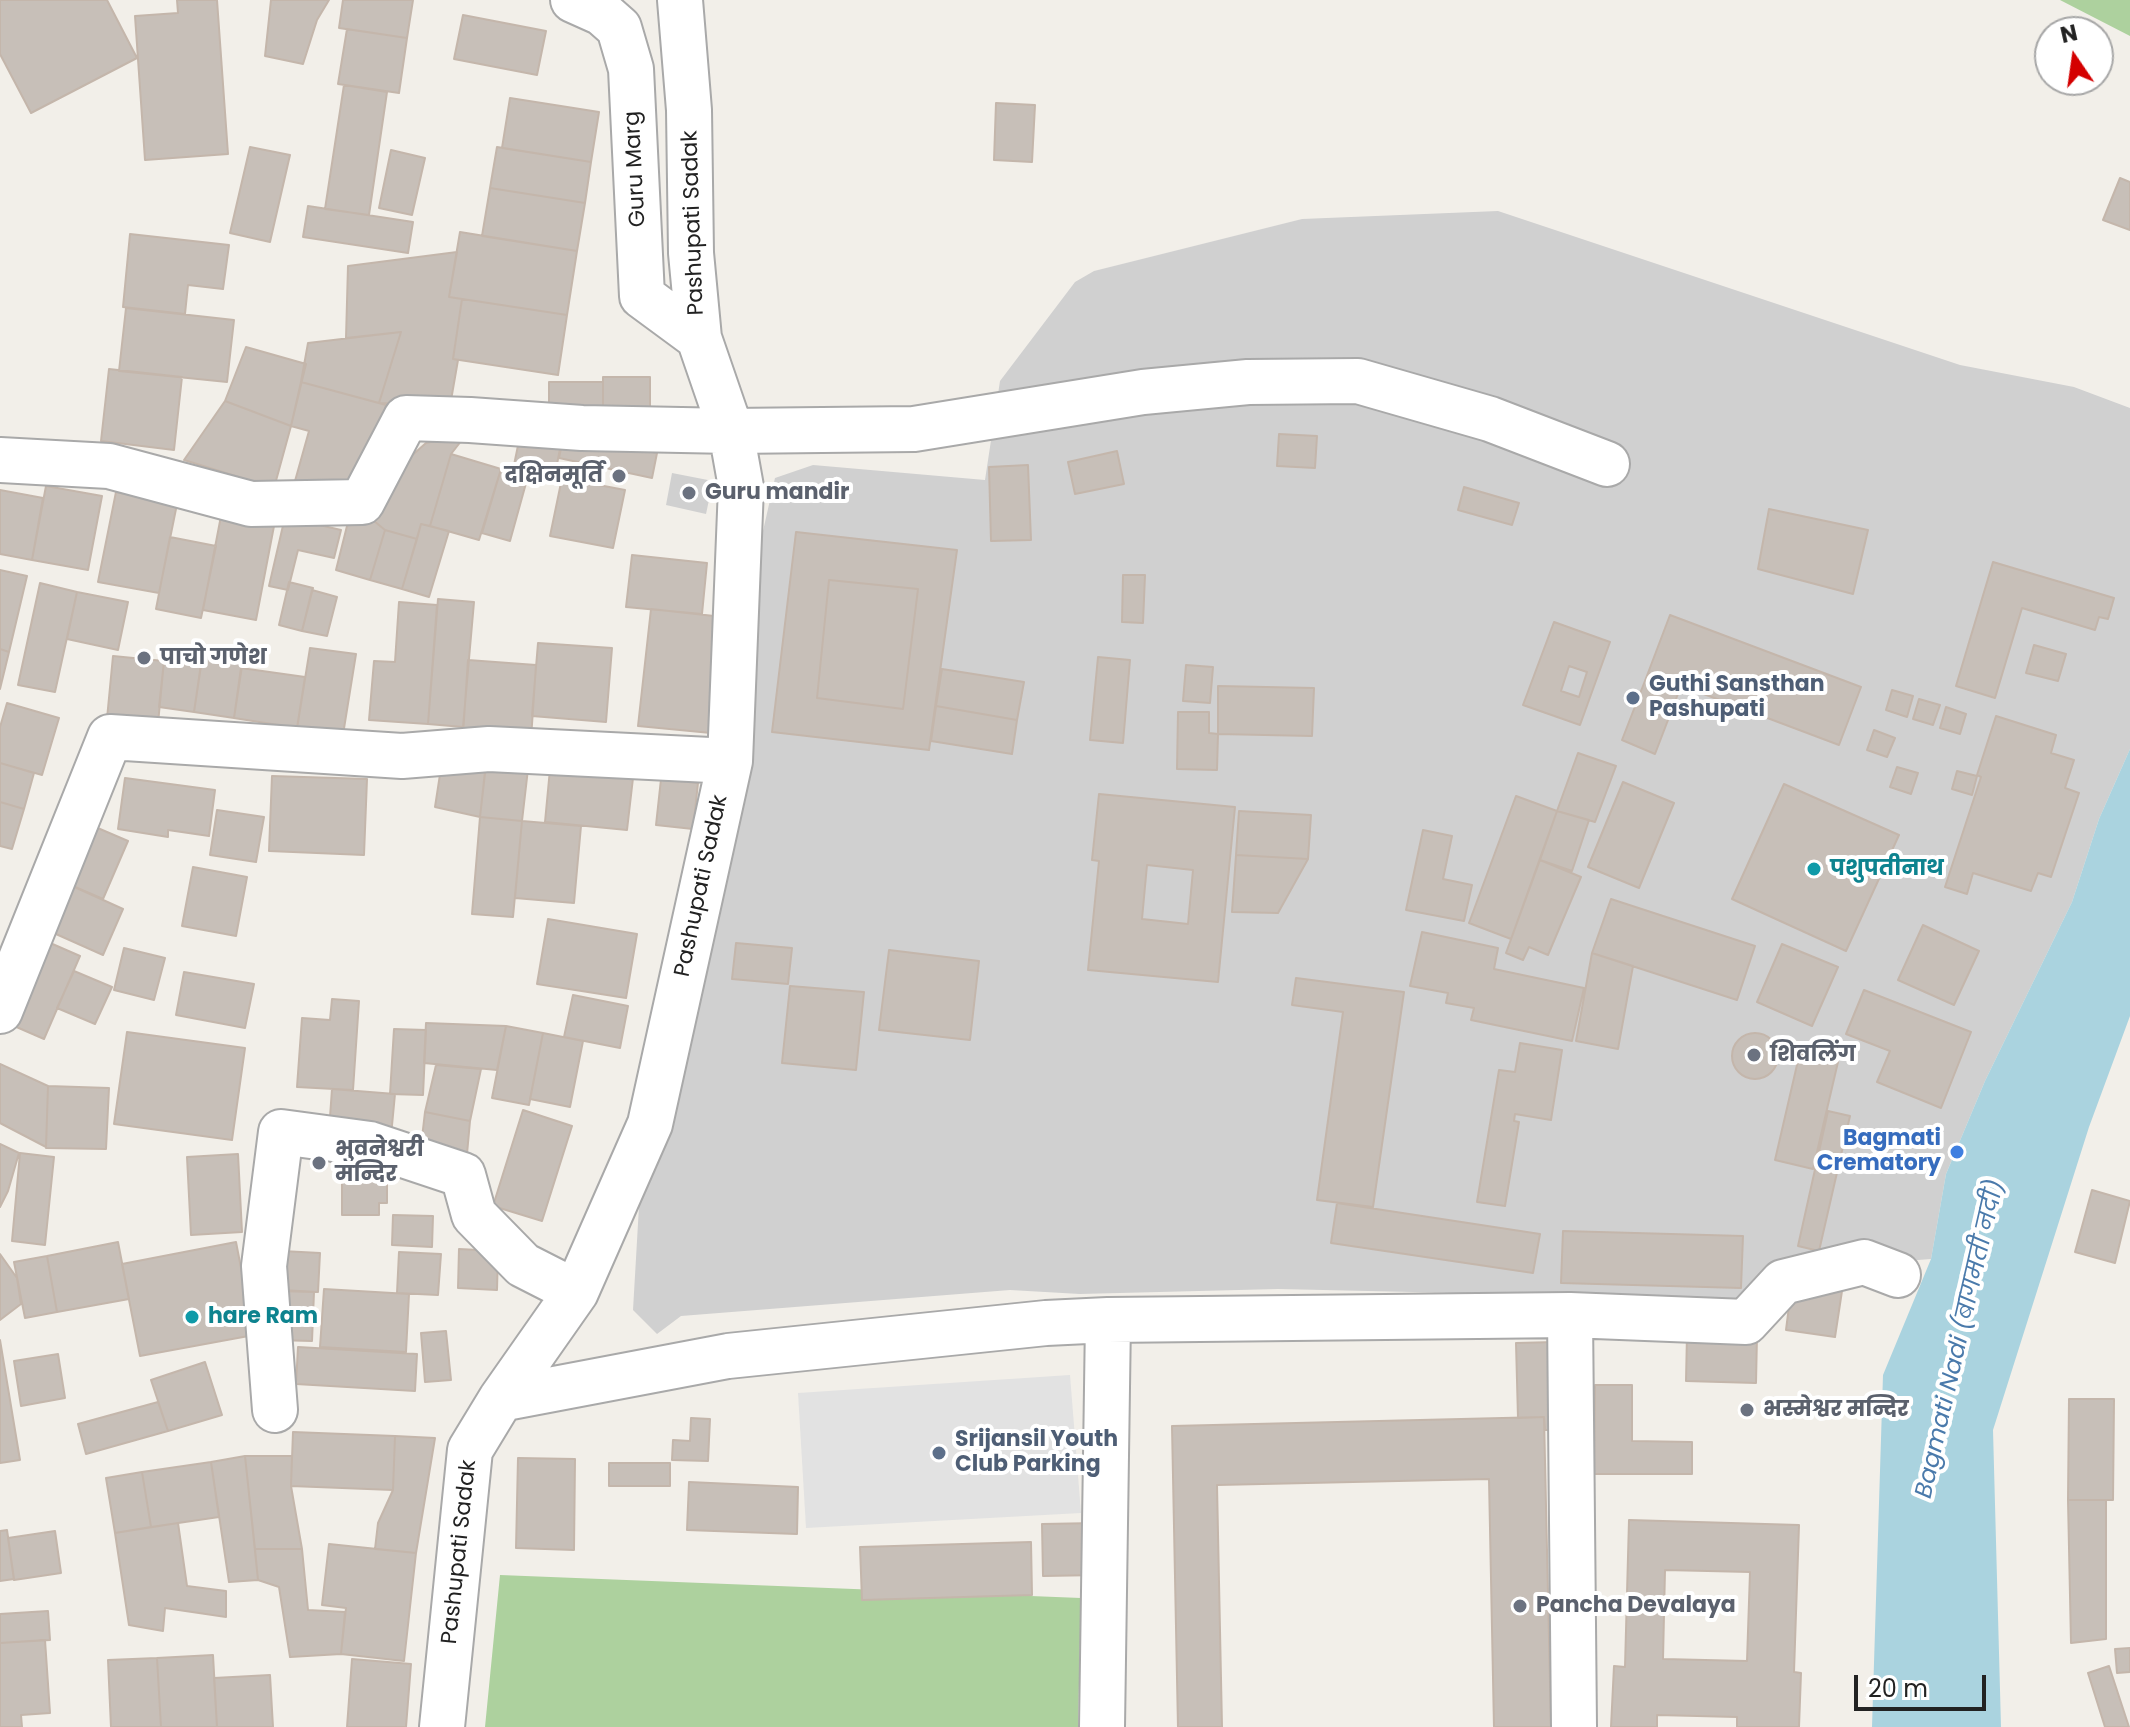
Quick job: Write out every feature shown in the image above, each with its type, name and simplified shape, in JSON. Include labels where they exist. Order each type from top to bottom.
[{"type":"street","name":"Guru Marg","points":[[573,0],[602,13],[619,28],[631,69],[642,296],[699,338]]},
{"type":"street","name":"Pashupati Sadak","points":[[442,1727],[470,1450],[501,1399],[576,1292],[650,1124],[730,761],[741,487],[731,431],[699,338],[691,253],[689,110],[680,0]]},
{"type":"street","points":[[0,460],[109,466],[251,504],[362,502],[406,418],[582,428],[731,431],[914,429],[1143,392],[1248,382],[1358,381],[1490,419],[1607,464]]},
{"type":"street","points":[[0,1011],[110,737],[402,756],[489,749],[730,761]]},
{"type":"street","points":[[275,1410],[264,1266],[281,1132],[370,1144],[463,1175],[474,1215],[523,1265],[576,1292]]},
{"type":"street","points":[[501,1399],[728,1356],[1046,1323],[1570,1315],[1746,1322],[1783,1282],[1864,1262],[1898,1275]]},
{"type":"street","points":[[1570,1315],[1574,1727]]},
{"type":"street","points":[[1102,1727],[1108,1320]]},
{"type":"shaded area","points":[[1498,211],[1960,365],[2074,387],[2130,408],[2130,749],[2099,819],[2072,902],[1985,1081],[1946,1174],[1931,1259],[1813,1268],[1776,1280],[1709,1313],[1548,1295],[1278,1289],[1080,1294],[1010,1290],[681,1316],[657,1334],[633,1310],[640,1189],[758,553],[775,478],[813,465],[985,480],[1000,381],[1075,282],[1094,271],[1302,219]]},
{"type":"shaded area","name":"Guru mandir","points":[[672,473],[713,481],[706,514],[666,505]]},
{"type":"shaded area","name":"Srijansil Youth Club Parking","points":[[1070,1375],[1081,1513],[806,1528],[798,1393]]},
{"type":"green space","points":[[2060,0],[2130,0],[2130,36],[2114,28],[2114,16],[2091,16]]},
{"type":"green space","points":[[500,1575],[1081,1598],[1078,1727],[485,1727]]},
{"type":"water","name":"Bagmati Nadi (बागमती नदी)","points":[[2130,749],[2130,1016],[2089,1127],[1993,1430],[2001,1727],[1872,1727],[1883,1375],[1931,1259],[1946,1174],[1985,1081],[2072,902],[2099,819]]},
{"type":"building","points":[[0,0],[107,0],[137,58],[31,113],[0,54]]},
{"type":"building","points":[[177,0],[217,0],[228,154],[145,160],[135,16],[178,13]]},
{"type":"building","points":[[271,0],[329,0],[317,20],[303,64],[265,56]]},
{"type":"building","points":[[343,0],[413,0],[407,38],[339,28]]},
{"type":"building","points":[[463,15],[546,31],[537,75],[454,59]]},
{"type":"building","points":[[347,29],[407,38],[399,93],[338,84]]},
{"type":"building","points":[[344,85],[387,92],[369,215],[325,209]]},
{"type":"building","points":[[510,98],[599,112],[591,162],[502,148]]},
{"type":"building","points":[[996,103],[1035,105],[1032,162],[994,160]]},
{"type":"building","points":[[250,147],[290,155],[270,242],[230,233]]},
{"type":"building","points":[[497,147],[591,162],[585,203],[490,188]]},
{"type":"building","points":[[391,150],[425,158],[412,215],[379,208]]},
{"type":"building","points":[[2120,178],[2130,182],[2130,230],[2103,220]]},
{"type":"building","points":[[490,188],[585,203],[577,251],[482,236]]},
{"type":"building","points":[[308,206],[413,222],[408,253],[303,237]]},
{"type":"building","points":[[460,232],[577,251],[567,315],[449,297]]},
{"type":"building","points":[[130,234],[229,245],[223,289],[188,285],[185,314],[123,307]]},
{"type":"building","points":[[457,252],[449,297],[462,299],[453,359],[458,360],[450,406],[379,403],[401,332],[346,338],[348,266]]},
{"type":"building","points":[[462,299],[567,315],[558,375],[453,359]]},
{"type":"building","points":[[126,308],[234,320],[227,382],[119,371]]},
{"type":"building","points":[[401,332],[379,403],[301,382],[308,343]]},
{"type":"building","points":[[246,347],[306,364],[291,426],[225,401]]},
{"type":"building","points":[[109,369],[182,377],[174,450],[101,441]]},
{"type":"building","points":[[603,377],[650,377],[650,416],[603,416]]},
{"type":"building","points":[[301,382],[386,405],[360,499],[295,481],[309,431],[291,426]]},
{"type":"building","points":[[549,382],[603,382],[603,419],[549,419]]},
{"type":"building","points":[[225,401],[291,426],[274,488],[184,460]]},
{"type":"building","points":[[521,431],[562,439],[555,474],[514,465]]},
{"type":"building","points":[[564,434],[657,453],[652,478],[559,458]]},
{"type":"building","points":[[1279,434],[1317,436],[1315,468],[1277,466]]},
{"type":"building","points":[[456,437],[462,440],[451,454],[430,526],[421,524],[417,539],[385,530],[368,516],[391,474],[426,443]]},
{"type":"building","points":[[1117,451],[1124,484],[1075,494],[1068,462]]},
{"type":"building","points":[[451,454],[501,469],[479,540],[430,526]]},
{"type":"building","points":[[1028,465],[1031,540],[991,541],[989,467]]},
{"type":"building","points":[[501,469],[528,476],[510,541],[482,533]]},
{"type":"building","points":[[562,478],[625,490],[613,548],[550,536]]},
{"type":"building","points":[[46,486],[102,496],[88,570],[32,560]]},
{"type":"building","points":[[1464,487],[1519,503],[1512,525],[1458,510]]},
{"type":"building","points":[[0,490],[43,498],[32,560],[0,554]]},
{"type":"building","points":[[116,492],[177,504],[159,593],[98,582]]},
{"type":"building","points":[[1769,509],[1868,530],[1853,594],[1758,569]]},
{"type":"building","points":[[359,514],[368,516],[385,530],[370,580],[336,570],[347,526]]},
{"type":"building","points":[[221,516],[274,526],[256,620],[203,610]]},
{"type":"building","points":[[285,517],[341,530],[334,558],[298,550],[288,590],[269,586]]},
{"type":"building","points":[[421,524],[449,531],[429,597],[402,589]]},
{"type":"building","points":[[385,530],[417,539],[402,589],[370,580]]},
{"type":"building","points":[[796,532],[957,550],[929,750],[772,732]],"holes":[[[829,580],[918,589],[903,709],[817,698]]]},
{"type":"building","points":[[170,537],[216,546],[201,618],[156,609]]},
{"type":"building","points":[[632,555],[707,563],[702,614],[626,607]]},
{"type":"building","points":[[1993,562],[2114,598],[2108,619],[2099,617],[2095,630],[2022,608],[1995,698],[1956,686]]},
{"type":"building","points":[[0,570],[27,576],[9,652],[0,649]]},
{"type":"building","points":[[1123,575],[1145,575],[1143,623],[1122,622]]},
{"type":"building","points":[[829,580],[918,589],[903,709],[817,698]]},
{"type":"building","points":[[289,582],[313,588],[302,631],[279,625]]},
{"type":"building","points":[[40,583],[77,592],[55,692],[18,685]]},
{"type":"building","points":[[312,590],[337,597],[327,636],[302,631]]},
{"type":"building","points":[[77,592],[128,602],[118,650],[67,639]]},
{"type":"building","points":[[438,599],[474,602],[463,727],[428,724]]},
{"type":"building","points":[[399,602],[437,605],[428,724],[369,720],[374,661],[395,662]]},
{"type":"building","points":[[651,609],[723,617],[711,733],[638,726]]},
{"type":"building","points":[[1670,615],[1861,687],[1839,745],[1648,673]]},
{"type":"building","points":[[1554,622],[1610,642],[1580,725],[1523,705]],"holes":[[[1569,666],[1587,672],[1579,697],[1561,691]]]},
{"type":"building","points":[[538,643],[612,648],[606,722],[532,716]]},
{"type":"building","points":[[2034,645],[2066,654],[2058,681],[2026,673]]},
{"type":"building","points":[[204,646],[244,653],[234,718],[194,712]]},
{"type":"building","points":[[310,648],[356,654],[341,747],[295,741]]},
{"type":"building","points":[[0,649],[9,652],[0,689]]},
{"type":"building","points":[[113,656],[164,661],[157,734],[106,729]]},
{"type":"building","points":[[1098,657],[1130,660],[1123,743],[1090,740]]},
{"type":"building","points":[[468,660],[536,665],[531,739],[463,734]]},
{"type":"building","points":[[164,661],[201,664],[194,712],[159,707]]},
{"type":"building","points":[[1186,665],[1213,667],[1210,703],[1183,701]]},
{"type":"building","points":[[241,668],[305,677],[297,728],[234,718]]},
{"type":"building","points":[[942,669],[1024,682],[1017,720],[936,706]]},
{"type":"building","points":[[1648,673],[1681,686],[1655,754],[1622,740]]},
{"type":"building","points":[[1218,686],[1314,688],[1312,736],[1218,734]]},
{"type":"building","points":[[1892,690],[1913,696],[1907,717],[1886,710]]},
{"type":"building","points":[[1919,699],[1940,705],[1933,725],[1913,719]]},
{"type":"building","points":[[7,703],[59,718],[42,775],[0,763],[0,727]]},
{"type":"building","points":[[936,706],[1017,720],[1012,754],[931,741]]},
{"type":"building","points":[[1946,707],[1966,714],[1960,734],[1940,728]]},
{"type":"building","points":[[1178,712],[1209,712],[1209,733],[1218,734],[1217,770],[1177,769]]},
{"type":"building","points":[[1996,716],[2056,735],[2051,753],[2074,760],[2065,788],[2079,793],[2051,877],[2038,873],[2031,891],[1973,873],[1967,894],[1945,887],[1981,777],[1977,775]]},
{"type":"building","points":[[1874,730],[1895,738],[1887,757],[1867,750]]},
{"type":"building","points":[[1578,753],[1616,766],[1595,822],[1557,811]]},
{"type":"building","points":[[443,755],[486,762],[480,817],[435,807]]},
{"type":"building","points":[[0,763],[34,773],[24,809],[0,802]]},
{"type":"building","points":[[486,765],[528,769],[522,821],[480,817]]},
{"type":"building","points":[[1897,767],[1918,773],[1911,794],[1890,787]]},
{"type":"building","points":[[550,769],[633,778],[627,830],[545,822]]},
{"type":"building","points":[[1957,771],[1977,776],[1972,795],[1952,789]]},
{"type":"building","points":[[272,776],[367,779],[364,855],[269,851]]},
{"type":"building","points":[[125,778],[215,790],[209,836],[168,830],[168,837],[118,829]]},
{"type":"building","points":[[661,779],[698,783],[693,829],[656,825]]},
{"type":"building","points":[[1623,782],[1674,803],[1639,888],[1588,867]]},
{"type":"building","name":"पशुपतीनाथ","points":[[1784,784],[1899,835],[1846,951],[1732,899]]},
{"type":"building","points":[[1099,794],[1235,807],[1218,982],[1088,970],[1099,861],[1092,860]],"holes":[[[1147,865],[1193,870],[1188,924],[1142,919]]]},
{"type":"building","points":[[1516,796],[1557,811],[1511,939],[1469,923]]},
{"type":"building","points":[[0,802],[24,809],[12,849],[0,846]]},
{"type":"building","points":[[217,810],[264,817],[256,862],[210,855]]},
{"type":"building","points":[[1239,811],[1311,815],[1308,859],[1236,855]]},
{"type":"building","points":[[1557,811],[1589,820],[1572,871],[1540,860]]},
{"type":"building","points":[[480,817],[522,821],[513,917],[472,914]]},
{"type":"building","points":[[522,821],[581,826],[574,903],[515,898]]},
{"type":"building","points":[[86,823],[128,841],[103,899],[59,880]]},
{"type":"building","points":[[1423,830],[1452,836],[1443,879],[1472,885],[1464,921],[1406,910]]},
{"type":"building","points":[[1236,855],[1308,859],[1278,913],[1232,912]]},
{"type":"building","points":[[1540,860],[1581,877],[1548,955],[1529,947],[1523,960],[1506,953]]},
{"type":"building","points":[[193,867],[247,877],[236,936],[182,926]]},
{"type":"building","points":[[59,880],[123,909],[103,955],[38,926]]},
{"type":"building","points":[[1611,899],[1755,946],[1737,1000],[1592,953]]},
{"type":"building","points":[[548,919],[637,934],[626,998],[537,984]]},
{"type":"building","points":[[1923,925],[1979,951],[1954,1005],[1898,980]]},
{"type":"building","points":[[1422,932],[1498,948],[1494,969],[1584,988],[1572,1041],[1471,1020],[1474,1008],[1446,1003],[1448,993],[1410,986]]},
{"type":"building","points":[[41,939],[80,956],[44,1039],[5,1022]]},
{"type":"building","points":[[736,943],[792,948],[788,984],[732,979]]},
{"type":"building","points":[[1782,944],[1838,967],[1812,1026],[1757,1002]]},
{"type":"building","points":[[124,948],[165,958],[154,1000],[114,990]]},
{"type":"building","points":[[889,950],[979,961],[970,1040],[879,1030]]},
{"type":"building","points":[[1592,953],[1633,966],[1618,1049],[1576,1041]]},
{"type":"building","points":[[74,971],[112,987],[95,1024],[57,1008]]},
{"type":"building","points":[[184,972],[254,984],[245,1028],[176,1015]]},
{"type":"building","points":[[1296,978],[1404,992],[1373,1207],[1317,1200],[1343,1012],[1292,1005]]},
{"type":"building","points":[[790,986],[864,992],[856,1070],[782,1063]]},
{"type":"building","points":[[1864,990],[1971,1032],[1941,1108],[1877,1082],[1890,1051],[1846,1034]]},
{"type":"building","points":[[573,995],[628,1006],[620,1048],[564,1037]]},
{"type":"building","points":[[332,999],[359,1001],[353,1090],[297,1087],[302,1018],[330,1020]]},
{"type":"building","points":[[426,1023],[506,1026],[497,1070],[424,1063]]},
{"type":"building","points":[[506,1026],[543,1033],[529,1105],[492,1098]]},
{"type":"building","points":[[394,1029],[426,1030],[423,1095],[390,1094]]},
{"type":"building","points":[[127,1032],[245,1048],[232,1140],[114,1124]]},
{"type":"building","points":[[543,1033],[583,1041],[570,1107],[530,1099]]},
{"type":"building","points":[[1755,1033],[1771,1040],[1778,1056],[1771,1072],[1755,1079],[1739,1072],[1732,1056],[1739,1040]]},
{"type":"building","points":[[1520,1043],[1562,1050],[1551,1120],[1515,1114],[1514,1121],[1519,1122],[1505,1206],[1477,1202],[1499,1070],[1515,1072]]},
{"type":"building","points":[[1800,1052],[1838,1062],[1813,1169],[1775,1160]]},
{"type":"building","points":[[0,1064],[48,1086],[46,1147],[0,1123]]},
{"type":"building","points":[[436,1065],[481,1069],[470,1121],[425,1112]]},
{"type":"building","points":[[48,1086],[109,1088],[106,1149],[46,1148]]},
{"type":"building","points":[[332,1089],[395,1094],[391,1136],[329,1131]]},
{"type":"building","points":[[523,1110],[572,1126],[542,1221],[493,1206]]},
{"type":"building","points":[[1828,1111],[1850,1116],[1819,1251],[1798,1246]]},
{"type":"building","points":[[425,1112],[470,1121],[466,1165],[420,1155]]},
{"type":"building","points":[[0,1144],[19,1153],[0,1207]]},
{"type":"building","points":[[20,1153],[54,1157],[45,1245],[12,1241]]},
{"type":"building","points":[[238,1154],[242,1232],[191,1235],[187,1157]]},
{"type":"building","points":[[387,1162],[387,1203],[379,1203],[379,1215],[342,1215],[342,1163]]},
{"type":"building","points":[[2092,1190],[2130,1201],[2115,1263],[2075,1252]]},
{"type":"building","points":[[1337,1203],[1540,1234],[1533,1273],[1331,1243]]},
{"type":"building","points":[[393,1215],[433,1216],[432,1247],[392,1245]]},
{"type":"building","points":[[1563,1231],[1743,1236],[1741,1288],[1561,1283]]},
{"type":"building","points":[[118,1242],[129,1299],[57,1312],[47,1256]]},
{"type":"building","name":"hare Ram","points":[[236,1242],[254,1335],[140,1356],[122,1264]]},
{"type":"building","points":[[459,1249],[498,1251],[497,1290],[458,1288]]},
{"type":"building","points":[[282,1251],[320,1253],[318,1292],[281,1290]]},
{"type":"building","points":[[399,1252],[441,1254],[438,1295],[397,1293]]},
{"type":"building","points":[[0,1254],[17,1278],[21,1304],[0,1320]]},
{"type":"building","points":[[47,1256],[57,1312],[25,1318],[14,1262]]},
{"type":"building","points":[[1792,1283],[1842,1291],[1835,1337],[1786,1330]]},
{"type":"building","points":[[324,1289],[409,1294],[406,1352],[320,1347]]},
{"type":"building","points":[[277,1291],[314,1292],[312,1341],[275,1340]]},
{"type":"building","points":[[446,1331],[451,1380],[425,1382],[421,1333]]},
{"type":"building","points":[[1687,1334],[1757,1335],[1756,1383],[1686,1381]]},
{"type":"building","points":[[0,1340],[20,1460],[0,1463]]},
{"type":"building","points":[[1556,1342],[1557,1430],[1545,1430],[1544,1417],[1518,1418],[1516,1343]]},
{"type":"building","points":[[298,1347],[417,1354],[415,1391],[296,1384]]},
{"type":"building","points":[[58,1354],[65,1398],[21,1406],[14,1361]]},
{"type":"building","points":[[205,1362],[222,1415],[168,1431],[151,1380]]},
{"type":"building","points":[[1595,1385],[1632,1385],[1632,1441],[1692,1442],[1692,1474],[1594,1474]]},
{"type":"building","points":[[2069,1399],[2114,1399],[2113,1500],[2068,1500]]},
{"type":"building","points":[[158,1402],[168,1431],[86,1454],[78,1424]]},
{"type":"building","name":"Pancha Devalaya","points":[[1544,1417],[1551,1727],[1494,1727],[1489,1479],[1217,1485],[1222,1727],[1178,1727],[1172,1426]]},
{"type":"building","points":[[691,1418],[710,1419],[708,1461],[672,1460],[673,1440],[690,1441]]},
{"type":"building","points":[[293,1432],[395,1436],[393,1490],[291,1486]]},
{"type":"building","points":[[395,1436],[435,1438],[416,1553],[375,1549],[378,1523],[393,1490]]},
{"type":"building","points":[[245,1456],[292,1456],[291,1486],[302,1549],[255,1549]]},
{"type":"building","points":[[245,1456],[258,1580],[229,1582],[211,1462]]},
{"type":"building","points":[[518,1458],[575,1459],[574,1550],[516,1548]]},
{"type":"building","points":[[211,1462],[219,1517],[151,1527],[142,1472]]},
{"type":"building","points":[[609,1463],[670,1463],[670,1486],[609,1486]]},
{"type":"building","points":[[142,1472],[151,1527],[115,1533],[106,1478]]},
{"type":"building","points":[[689,1482],[798,1487],[797,1534],[687,1530]]},
{"type":"building","points":[[2068,1500],[2106,1500],[2106,1639],[2071,1643]]},
{"type":"building","points":[[1629,1520],[1799,1525],[1794,1672],[1801,1673],[1799,1727],[1737,1727],[1737,1717],[1657,1715],[1657,1727],[1611,1727],[1614,1666],[1625,1667]],"holes":[[[1665,1570],[1750,1572],[1747,1661],[1663,1659]]]},
{"type":"building","points":[[178,1523],[187,1586],[226,1591],[226,1617],[165,1608],[163,1631],[129,1625],[115,1533]]},
{"type":"building","points":[[1098,1523],[1099,1575],[1043,1576],[1042,1524]]},
{"type":"building","points":[[7,1530],[14,1579],[0,1581],[0,1531]]},
{"type":"building","points":[[55,1531],[61,1573],[14,1580],[8,1538]]},
{"type":"building","points":[[1031,1542],[1032,1595],[862,1600],[860,1547]]},
{"type":"building","points":[[329,1544],[416,1553],[404,1661],[341,1654],[346,1608],[322,1605]]},
{"type":"building","points":[[255,1549],[302,1549],[308,1610],[345,1612],[341,1654],[290,1657],[279,1587],[258,1580]]},
{"type":"building","points":[[48,1611],[50,1640],[0,1643],[0,1614]]},
{"type":"building","points":[[45,1640],[50,1713],[21,1715],[22,1727],[0,1727],[0,1643]]},
{"type":"building","points":[[2130,1648],[2130,1672],[2117,1673],[2115,1649]]},
{"type":"building","points":[[213,1655],[217,1727],[161,1727],[157,1658]]},
{"type":"building","points":[[157,1658],[161,1727],[111,1727],[108,1660]]},
{"type":"building","points":[[352,1659],[411,1664],[406,1727],[347,1727]]},
{"type":"building","points":[[2109,1666],[2129,1727],[2105,1727],[2088,1673]]},
{"type":"building","points":[[270,1675],[273,1727],[217,1727],[214,1678]]},
{"type":"place","name":"दक्षिनमूर्ति","points":[[619,476]]},
{"type":"place","name":"Guru mandir","points":[[689,493]]},
{"type":"place","name":"पाचो गणेश","points":[[144,658]]},
{"type":"place","name":"Guthi Sansthan Pashupati","points":[[1633,698]]},
{"type":"place","name":"पशुपतीनाथ","points":[[1814,869]]},
{"type":"place","name":"शिवलिंग","points":[[1754,1055]]},
{"type":"place","name":"Bagmati Crematory","points":[[1957,1152]]},
{"type":"place","name":"भुवनेश्वरी मन्दिर","points":[[319,1163]]},
{"type":"place","name":"hare Ram","points":[[192,1317]]},
{"type":"place","name":"भस्मेश्वर मन्दिर","points":[[1747,1410]]},
{"type":"place","name":"Srijansil Youth Club Parking","points":[[939,1453]]},
{"type":"place","name":"Pancha Devalaya","points":[[1520,1606]]}]
